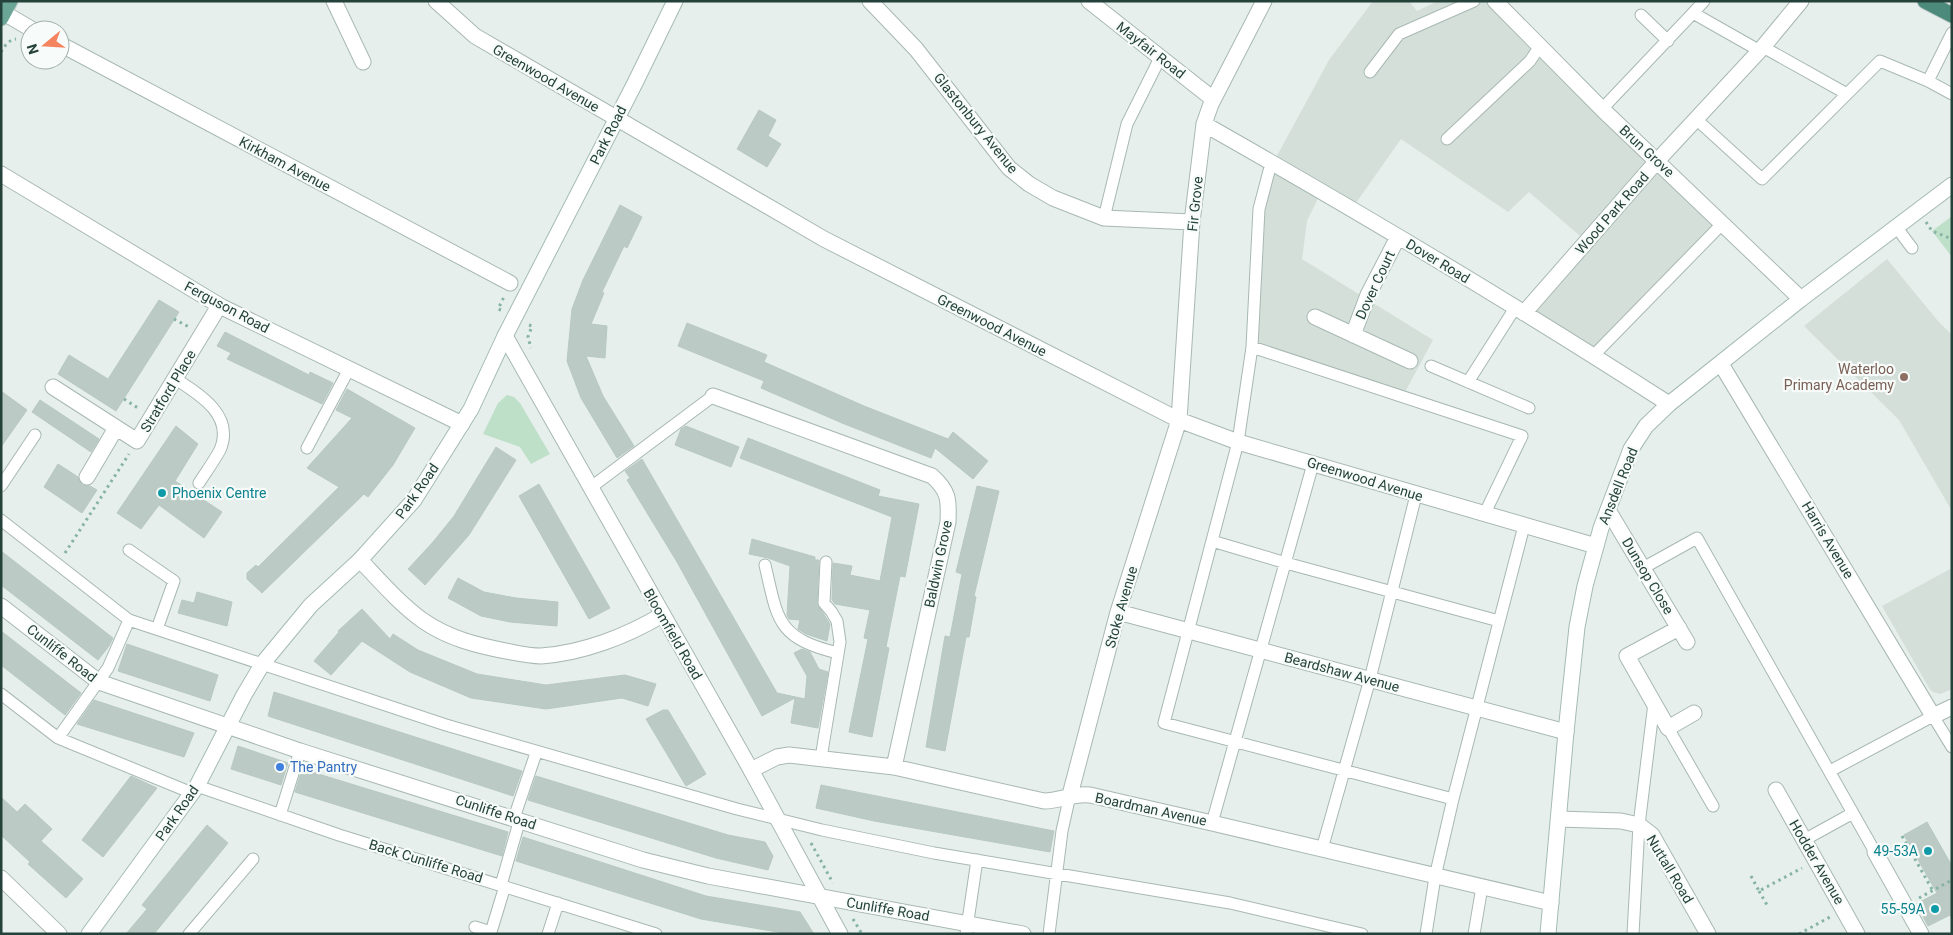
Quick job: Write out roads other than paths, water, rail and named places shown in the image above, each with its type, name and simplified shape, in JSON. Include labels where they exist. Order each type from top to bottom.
[{"type":"highway","points":[[1925,1],[1952,15]]},
{"type":"street","points":[[334,1],[363,62]]},
{"type":"street","name":"Greenwood Avenue","points":[[436,1],[475,36],[824,239],[1179,420],[1238,442],[1596,546]]},
{"type":"street","name":"Park Road","points":[[89,934],[195,789],[263,663],[311,605],[360,560],[414,500],[462,424],[675,1]]},
{"type":"street","name":"Glastonbury Avenue","points":[[870,1],[916,48],[1009,168],[1029,184],[1053,198],[1104,218],[1192,222]]},
{"type":"street","name":"Mayfair Road","points":[[1089,1],[1213,99]]},
{"type":"street","name":"Fir Grove","points":[[1179,420],[1192,222],[1204,124],[1213,99],[1264,1]]},
{"type":"street","name":"Brun Grove","points":[[1495,1],[1602,109],[1801,299]]},
{"type":"street","name":"Wood Park Road","points":[[1520,310],[1761,49],[1801,1]]},
{"type":"street","points":[[5,11],[20,21]]},
{"type":"street","name":"Kirkham Avenue","points":[[70,49],[510,283]]},
{"type":"street","name":"Dover Road","points":[[1204,124],[1520,310],[1669,404]]},
{"type":"street","name":"Ferguson Road","points":[[1,174],[219,306],[462,424]]},
{"type":"street","name":"Ansdell Road","points":[[1548,934],[1577,627],[1585,586],[1596,546],[1630,449],[1646,426],[1669,404],[1801,299],[1952,185]]},
{"type":"street","name":"Dover Court","points":[[1353,335],[1368,295],[1398,237]]},
{"type":"street","name":"Stratford Place","points":[[53,387],[138,441],[174,378],[219,306]]},
{"type":"street","name":"Dover Court","points":[[1315,317],[1410,361]]},
{"type":"street","name":"Bloomfield Road","points":[[505,336],[751,770],[840,934]]},
{"type":"street","name":"Harris Avenue","points":[[1721,364],[1933,716]]},
{"type":"street","name":"Baldwin Grove","points":[[713,396],[932,476],[947,493],[948,522],[894,767]]},
{"type":"street","name":"Stoke Avenue","points":[[1070,795],[1118,612],[1179,420]]},
{"type":"street","points":[[87,477],[116,428]]},
{"type":"street","name":"Dunsop Close","points":[[1608,510],[1687,642]]},
{"type":"street","points":[[360,560],[397,600],[423,620],[454,638],[504,651],[541,656],[583,648],[638,629],[662,615]]},
{"type":"street","name":"Cunliffe Road","points":[[1,606],[99,682],[300,751],[671,867],[708,876],[819,896],[967,929],[1023,934]]},
{"type":"street","name":"Beardshaw Avenue","points":[[1118,612],[1566,732]]},
{"type":"street","points":[[1679,628],[1627,656],[1668,728],[1694,713]]},
{"type":"street","points":[[1933,716],[1952,707]]},
{"type":"street","name":"Boardman Avenue","points":[[751,770],[777,757],[789,755],[894,767],[1044,801],[1080,794],[1212,822],[1435,877],[1550,903]]},
{"type":"street","name":"Hodder Avenue","points":[[1776,790],[1857,934]]},
{"type":"street","name":"Nuttall Road","points":[[1559,819],[1621,821],[1639,825],[1652,835],[1708,934]]},
{"type":"street","points":[[1875,852],[1921,934]]},
{"type":"street","points":[[1,878],[59,934]]},
{"type":"lane","points":[[1370,72],[1399,34],[1474,1]]},
{"type":"lane","points":[[1602,109],[1704,1]]},
{"type":"lane","points":[[1693,13],[1847,94]]},
{"type":"lane","points":[[1641,15],[1668,41]]},
{"type":"lane","points":[[1928,81],[1952,33]]},
{"type":"lane","points":[[1447,140],[1530,61],[1540,46]]},
{"type":"lane","points":[[1104,218],[1128,124],[1160,58]]},
{"type":"lane","points":[[1696,119],[1762,180],[1880,61],[1928,81],[1952,94]]},
{"type":"lane","points":[[1273,163],[1259,209],[1252,347],[1238,442],[1164,723],[1453,799]]},
{"type":"lane","points":[[1594,355],[1723,223]]},
{"type":"lane","points":[[1897,228],[1912,248]]},
{"type":"lane","points":[[1468,382],[1520,310]]},
{"type":"lane","points":[[1252,347],[1522,436],[1484,515]]},
{"type":"lane","points":[[1431,366],[1529,408]]},
{"type":"lane","points":[[307,448],[349,369]]},
{"type":"lane","points":[[174,378],[207,401],[218,413],[222,423],[223,437],[221,448],[200,483]]},
{"type":"lane","points":[[590,488],[713,396]]},
{"type":"lane","points":[[1,486],[35,436]]},
{"type":"lane","points":[[1212,822],[1313,464]]},
{"type":"lane","points":[[1322,849],[1370,680],[1416,495]]},
{"type":"lane","points":[[1,520],[129,620],[536,753],[832,832],[977,860],[1230,903],[1362,934]]},
{"type":"lane","points":[[1426,934],[1435,877],[1453,799],[1524,526]]},
{"type":"lane","points":[[1643,568],[1697,538],[1875,852]]},
{"type":"lane","points":[[1212,541],[1499,621]]},
{"type":"lane","points":[[129,550],[174,581],[157,629]]},
{"type":"lane","points":[[820,758],[840,642],[837,621],[823,600],[826,562]]},
{"type":"lane","points":[[765,565],[780,620],[786,630],[795,637],[818,648],[838,653]]},
{"type":"lane","points":[[58,738],[108,668],[129,620]]},
{"type":"lane","name":"Back Cunliffe Road","points":[[1,694],[58,738],[195,789],[558,903],[619,929],[656,934]]},
{"type":"lane","points":[[1633,934],[1639,825],[1654,703]]},
{"type":"lane","points":[[1830,771],[1933,716],[1952,747]]},
{"type":"lane","points":[[1668,728],[1713,806]]},
{"type":"lane","points":[[280,815],[300,751]]},
{"type":"lane","points":[[475,927],[490,932],[503,885],[517,819],[536,753]]},
{"type":"lane","points":[[1049,934],[1056,874],[1070,795]]},
{"type":"lane","points":[[1804,840],[1853,813]]},
{"type":"lane","points":[[189,934],[253,859]]},
{"type":"lane","points":[[967,929],[977,860]]},
{"type":"lane","points":[[1474,934],[1482,887]]},
{"type":"lane","points":[[548,934],[558,903]]},
{"type":"place","name":"Waterloo Primary Academy","points":[[1904,377]]},
{"type":"place","name":"Phoenix Centre","points":[[162,493]]},
{"type":"place","name":"The Pantry","points":[[280,767]]},
{"type":"place","name":"49-53A","points":[[1928,851]]},
{"type":"place","name":"55-59A","points":[[1935,909]]}]
